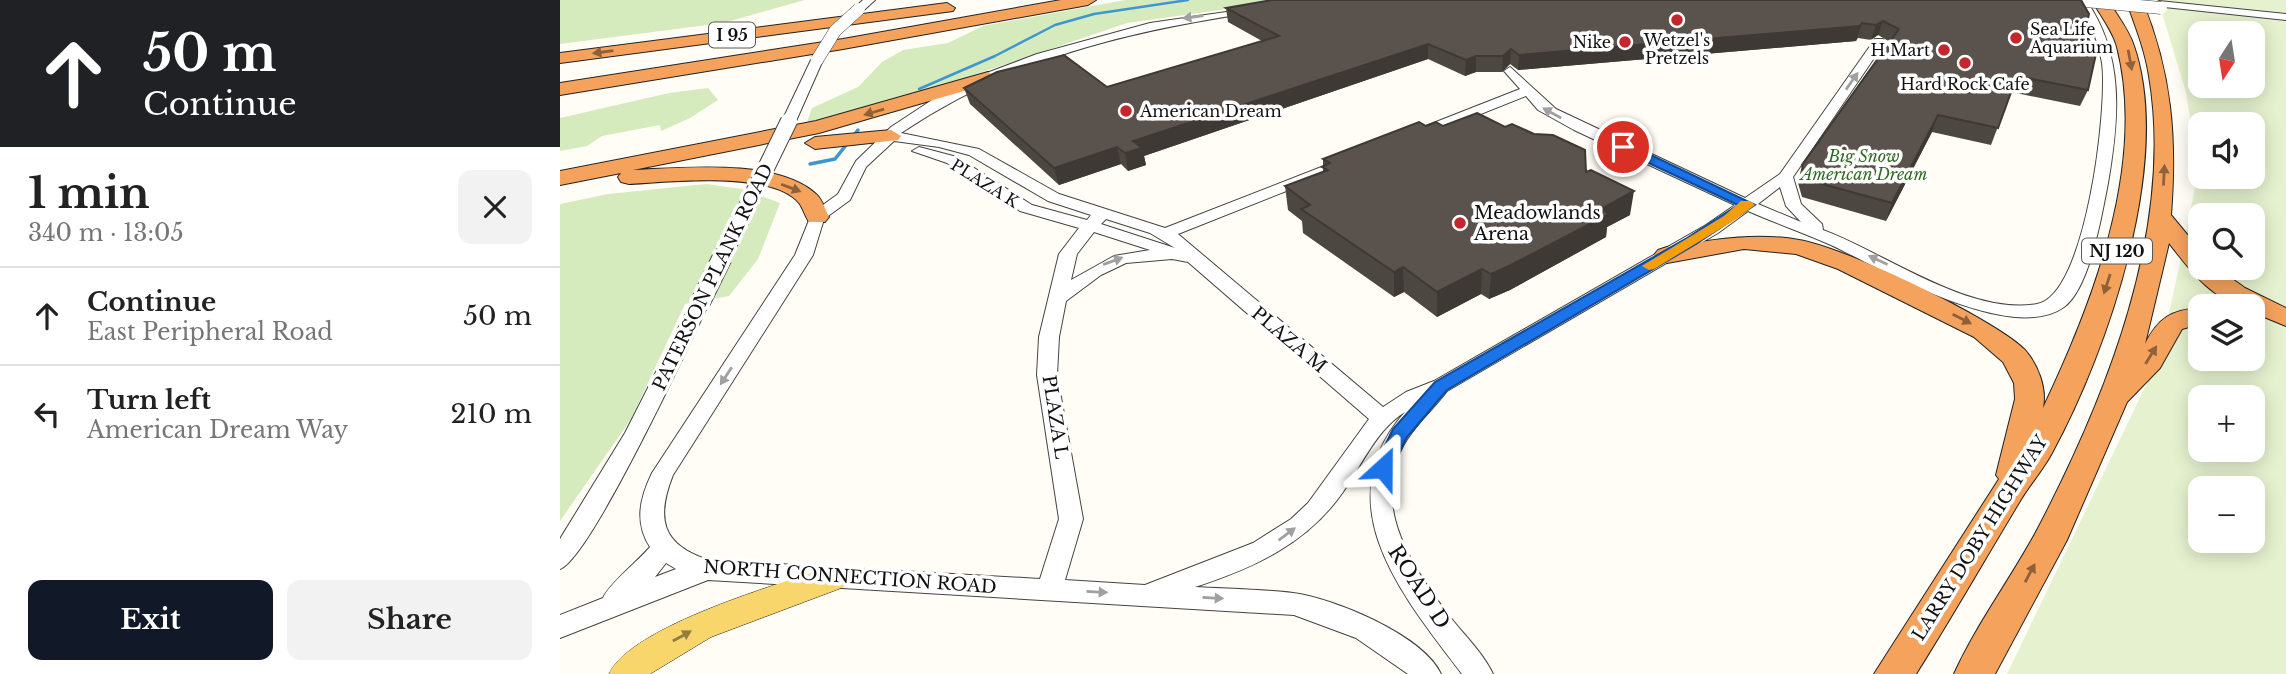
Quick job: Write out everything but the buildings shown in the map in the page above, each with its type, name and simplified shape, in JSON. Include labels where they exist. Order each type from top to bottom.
[{"type":"highway","name":"I 95","points":[[560,58],[1002,0]]},
{"type":"highway","points":[[560,73],[1026,0]]},
{"type":"highway","name":"I 95","points":[[560,89],[833,46],[1088,0]]},
{"type":"highway","name":"LARRY DOBY HIGHWAY","points":[[1894,674],[1958,577],[2010,488],[2035,454],[2081,356],[2110,274],[2127,206],[2135,131],[2132,70],[2122,32],[2100,0]]},
{"type":"highway","name":"NJ 120","points":[[1974,674],[2072,490],[2108,407],[2139,317],[2161,218],[2165,150],[2161,92],[2154,57],[2134,0]]},
{"type":"highway","points":[[560,79],[1046,8]]},
{"type":"highway","points":[[560,180],[828,125],[988,78]]},
{"type":"highway","points":[[560,180],[671,162],[874,141]]},
{"type":"highway","points":[[560,190],[832,144]]},
{"type":"highway","points":[[626,177],[715,175],[762,179],[805,194],[814,204],[817,217]]},
{"type":"highway","points":[[2161,218],[2188,252]]},
{"type":"highway","points":[[1667,255],[1744,242],[1781,243],[1808,249],[1847,264],[1993,337],[2020,363],[2030,391],[2010,488]]},
{"type":"highway","points":[[2217,280],[2236,294],[2286,318]]},
{"type":"highway","points":[[2108,407],[2154,355],[2167,325],[2188,318]]},
{"type":"highway","points":[[2265,326],[2286,332]]},
{"type":"highway","points":[[1988,674],[1998,633]]},
{"type":"main road","points":[[625,674],[661,647],[706,623],[833,578]]},
{"type":"street","name":"PATERSON PLANK ROAD","points":[[560,559],[601,498],[635,438],[817,60],[835,31],[870,0]]},
{"type":"street","points":[[2075,0],[2160,6]]},
{"type":"street","points":[[1510,71],[1542,107],[1559,117],[1748,205],[1828,237],[1945,290],[1995,308],[2032,310],[2063,299],[2074,274],[2096,206],[2109,125],[2109,77],[2104,40],[2081,0]]},
{"type":"street","points":[[2113,0],[2286,17]]},
{"type":"street","points":[[602,608],[639,578],[664,548],[650,519],[650,505],[656,486],[804,255],[817,217],[844,196],[874,141],[988,78],[1125,31],[1178,20],[1267,8]]},
{"type":"street","points":[[1145,594],[1233,565],[1289,533],[1328,495],[1363,439],[1381,417],[1409,397],[1441,386],[1748,205],[1785,177],[1879,42]]},
{"type":"street","points":[[1405,139],[1527,91]]},
{"type":"street","name":"PLAZA K","points":[[874,141],[940,156],[963,167],[1026,208],[1096,219]]},
{"type":"street","name":"PLAZA K","points":[[874,141],[942,143],[971,151],[1096,219]]},
{"type":"street","points":[[1163,234],[1368,154]]},
{"type":"street","points":[[1785,177],[1789,198],[1797,211],[1828,237]]},
{"type":"street","name":"PLAZA M","points":[[1096,219],[1163,234],[1193,253],[1189,260]]},
{"type":"street","name":"PLAZA M","points":[[1096,219],[1189,260],[1381,417]]},
{"type":"street","name":"PLAZA L","points":[[1049,589],[1071,519],[1069,494],[1047,390],[1049,337],[1068,254],[1096,219]]},
{"type":"street","points":[[1058,299],[1091,271],[1114,260],[1139,255],[1189,260]]},
{"type":"street","name":"ROAD D","points":[[1441,386],[1406,424],[1392,445],[1383,468],[1381,510],[1395,555],[1479,674]]},
{"type":"street","name":"NORTH CONNECTION ROAD","points":[[664,548],[676,559],[709,570],[1145,594]]},
{"type":"street","points":[[560,627],[682,577],[709,570]]},
{"type":"street","points":[[1145,594],[1266,601],[1317,610],[1376,635],[1427,674]]},
{"type":"green space","points":[[560,0],[805,0],[723,23],[560,44]]},
{"type":"green space","points":[[1125,0],[1292,0],[1127,23],[950,83],[806,125],[812,108],[858,87],[882,62],[903,50],[948,43],[983,26]]},
{"type":"green space","points":[[2155,0],[2286,0],[2286,674],[2007,674],[2159,358],[2188,223],[2188,280],[2265,280],[2265,203],[2192,203],[2195,189],[2265,189],[2265,112],[2189,112],[2186,92],[2162,13]]},
{"type":"green space","points":[[708,88],[718,100],[690,118],[661,131],[660,125],[602,136],[587,146],[560,151],[560,118],[669,93]]},
{"type":"green space","points":[[706,184],[742,189],[780,203],[758,259],[729,296],[685,304],[631,419],[560,521],[560,204],[608,194]]},
{"type":"waterway","points":[[919,89],[995,56],[1055,25],[1094,14],[1188,0]]},
{"type":"waterway","points":[[810,164],[835,159],[858,130]]},
{"type":"slow traffic","points":[[1649,266],[1748,205],[1746,203]]},
{"type":"place","name":"Wetzel's Pretzels","points":[[1677,20]]},
{"type":"place","name":"Sea Life Aquarium","points":[[2016,38]]},
{"type":"place","name":"Nike","points":[[1625,42]]},
{"type":"place","name":"H Mart","points":[[1944,50]]},
{"type":"place","name":"Hard Rock Cafe","points":[[1965,63]]},
{"type":"place","name":"American Dream","points":[[1126,111]]},
{"type":"place","name":"Meadowlands Arena","points":[[1460,223]]},
{"type":"route","points":[[1383,468],[1399,433],[1441,386],[1692,241],[1748,205],[1623,147]]},
{"type":"park label","name":"Big Snow American Dream","points":[[1864,165]]}]
